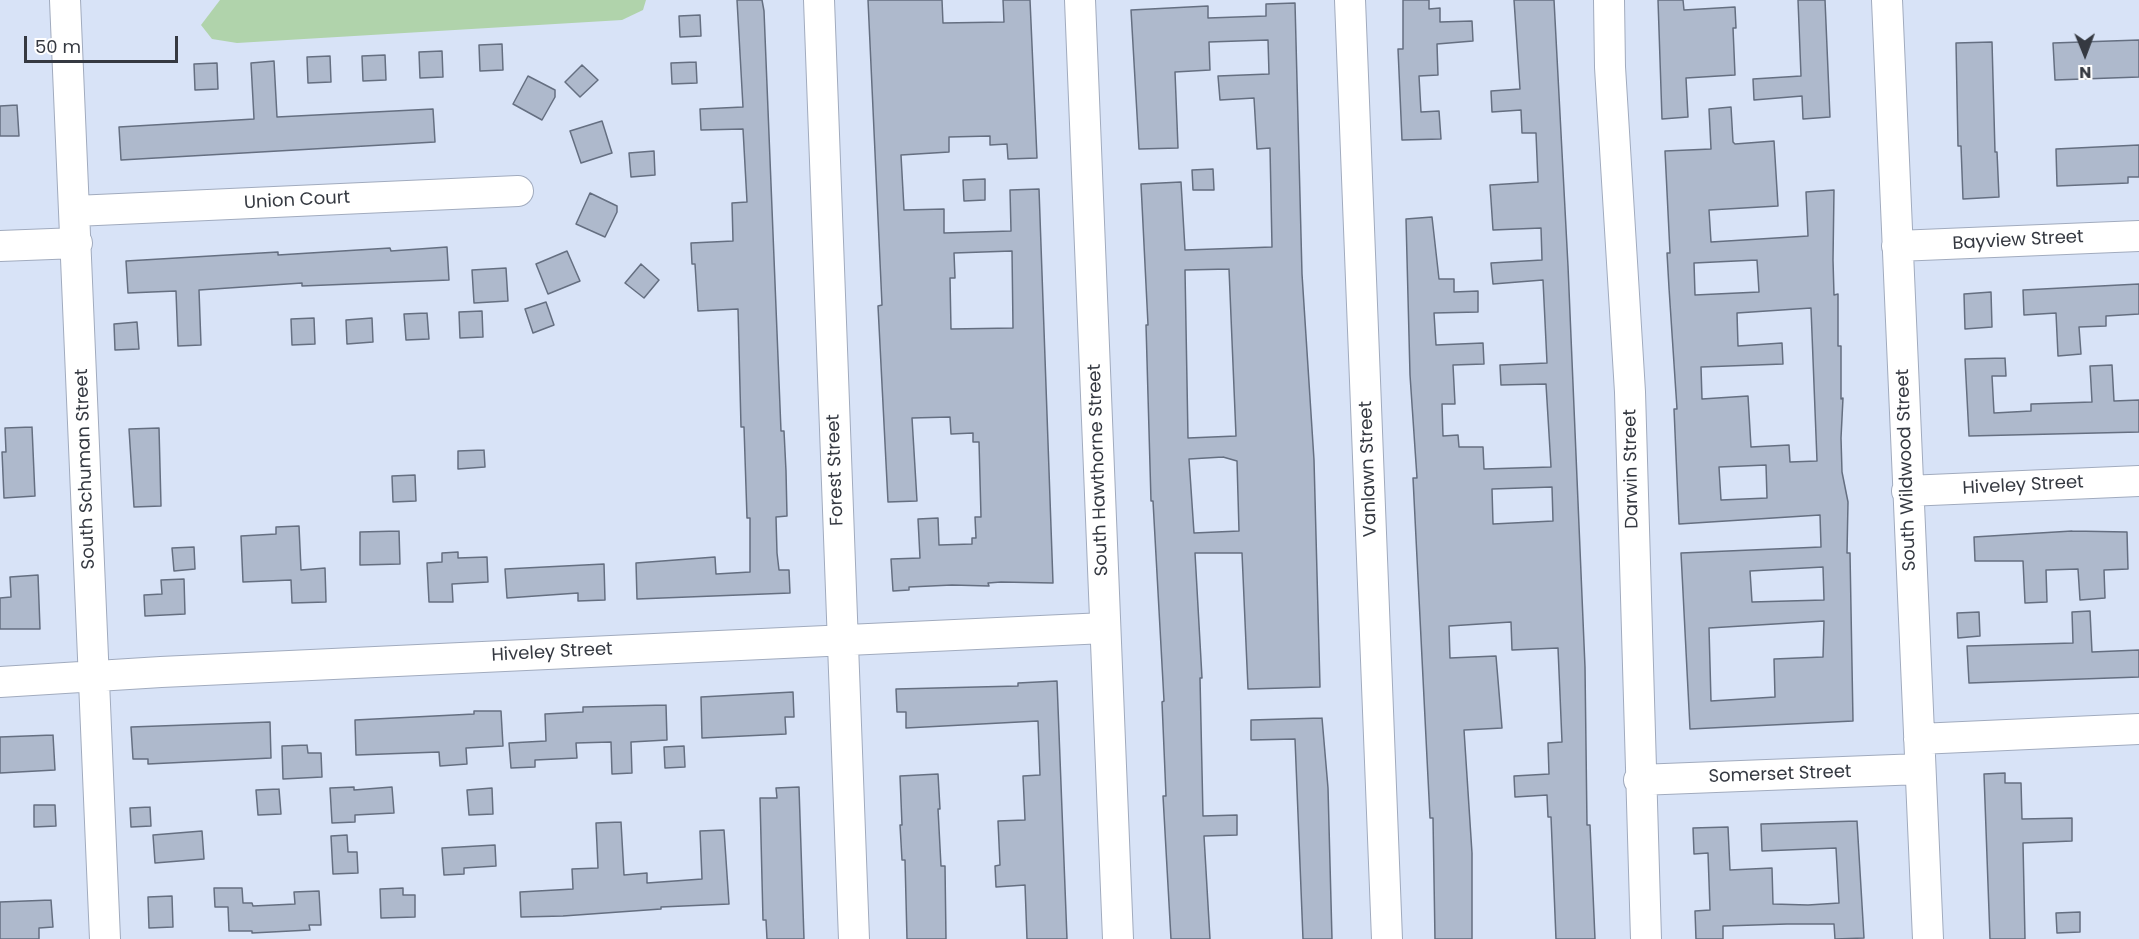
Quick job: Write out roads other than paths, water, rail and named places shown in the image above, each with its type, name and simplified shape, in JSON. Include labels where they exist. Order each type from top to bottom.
[{"type":"street","name":"South Schuman Street","points":[[65,0],[105,939]]},
{"type":"street","name":"Forest Street","points":[[819,0],[854,939]]},
{"type":"street","name":"South Hawthorne Street","points":[[1080,0],[1119,939]]},
{"type":"street","name":"Vanlawn Street","points":[[1350,0],[1387,939]]},
{"type":"street","name":"Darwin Street","points":[[1609,0],[1610,67],[1630,392],[1639,780],[1646,939]]},
{"type":"street","name":"South Wildwood Street","points":[[1895,0],[1897,246],[1928,939]]},
{"type":"street","name":"Union Court","points":[[75,211],[518,191]]},
{"type":"street","name":"Bayview Street","points":[[1897,246],[2139,236]]},
{"type":"street","points":[[0,246],[77,243]]},
{"type":"street","name":"Hiveley Street","points":[[1907,491],[2139,481]]},
{"type":"street","name":"Hiveley Street","points":[[0,682],[1105,628]]},
{"type":"street","points":[[1919,739],[2139,729]]},
{"type":"street","name":"Somerset Street","points":[[1639,780],[1920,769]]}]
